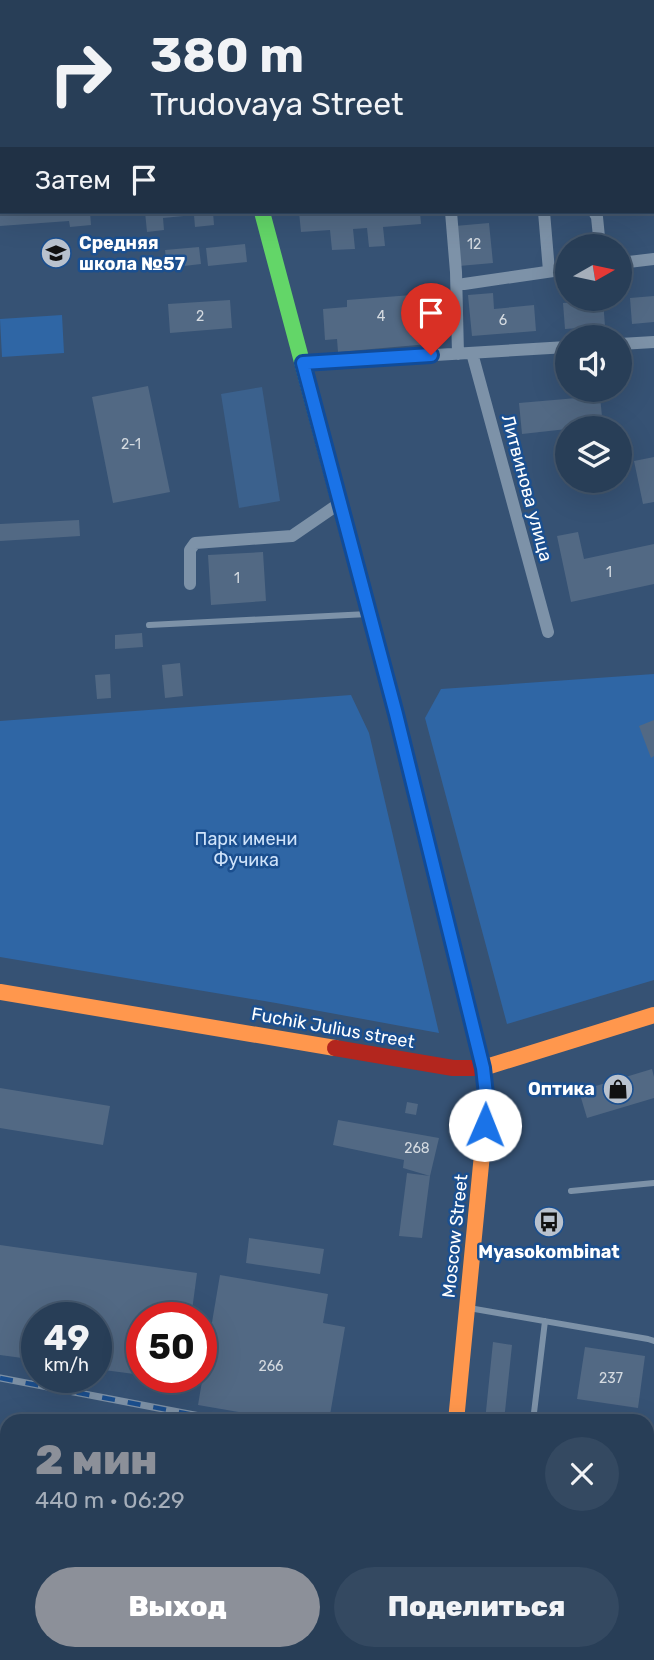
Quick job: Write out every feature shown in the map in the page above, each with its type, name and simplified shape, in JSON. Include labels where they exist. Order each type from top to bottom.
[{"type":"main road","name":"Moscow Street","points":[[263,214],[370,614],[483,1068],[487,1103],[457,1414]]},
{"type":"main road","name":"Fuchik Julius street","points":[[0,992],[453,1068],[483,1068],[654,1015]]},
{"type":"street","points":[[451,214],[458,354]]},
{"type":"street","points":[[544,214],[549,271]]},
{"type":"street","points":[[595,214],[599,234]]},
{"type":"street","points":[[632,262],[654,259]]},
{"type":"street","points":[[464,284],[555,270]]},
{"type":"street","points":[[632,344],[654,343]]},
{"type":"street","points":[[303,363],[555,348]]},
{"type":"street","name":"Литвинова улица","points":[[472,353],[548,632]]},
{"type":"street","points":[[190,584],[190,550],[195,543],[292,536],[340,503]]},
{"type":"lane","points":[[149,625],[370,614]]},
{"type":"lane","points":[[571,1191],[654,1183]]},
{"type":"lane","points":[[467,1308],[654,1341]]},
{"type":"lane","points":[[534,1414],[545,1321]]},
{"type":"green space","points":[[62,315],[64,353],[2,357],[0,319]]},
{"type":"green space","points":[[654,674],[654,980],[507,1024],[425,718],[441,689]]},
{"type":"green space","name":"Парк имени Фучика","points":[[351,695],[369,733],[439,1033],[0,957],[0,721]]},
{"type":"shaded area","points":[[262,387],[280,501],[239,508],[221,394]]},
{"type":"building","name":"Средняя школа №57","points":[[0,214],[90,214],[91,225],[70,227],[69,221],[0,226]]},
{"type":"building","points":[[145,214],[213,214],[214,225],[195,227],[194,215],[163,218],[164,230],[147,232]]},
{"type":"building","points":[[299,214],[420,214],[421,224],[383,227],[385,246],[369,247],[367,228],[353,229],[355,249],[332,250],[330,230],[301,232]]},
{"type":"building","points":[[489,223],[493,263],[459,266],[455,226]]},
{"type":"building","points":[[245,244],[247,262],[208,266],[206,248]]},
{"type":"building","points":[[199,247],[201,264],[167,268],[165,250]]},
{"type":"building","points":[[438,293],[440,343],[338,352],[337,339],[325,340],[323,309],[347,307],[347,300]]},
{"type":"building","points":[[493,293],[494,309],[534,305],[536,331],[472,336],[468,295]]},
{"type":"building","points":[[654,296],[654,322],[632,324],[632,298]]},
{"type":"building","points":[[230,300],[232,328],[170,333],[168,304]]},
{"type":"building","points":[[564,312],[604,312],[605,325],[565,325]]},
{"type":"building","points":[[148,386],[170,492],[113,503],[92,397]]},
{"type":"building","points":[[555,400],[555,402],[601,402],[602,416],[555,416],[555,430],[522,434],[519,403]]},
{"type":"building","points":[[654,457],[654,502],[643,504],[634,461]]},
{"type":"building","points":[[79,520],[80,536],[0,541],[0,524]]},
{"type":"building","points":[[578,532],[584,559],[654,544],[654,584],[571,602],[557,536]]},
{"type":"building","points":[[263,552],[266,601],[211,605],[208,555]]},
{"type":"building","points":[[142,633],[143,647],[115,649],[115,635]]},
{"type":"building","points":[[180,663],[183,696],[165,698],[162,665]]},
{"type":"building","points":[[110,674],[111,698],[97,699],[95,675]]},
{"type":"building","points":[[654,720],[654,756],[651,758],[639,726]]},
{"type":"building","points":[[652,1069],[654,1098],[587,1118],[579,1091]]},
{"type":"building","points":[[0,1088],[110,1106],[103,1145],[0,1128]]},
{"type":"building","points":[[407,1102],[418,1104],[416,1115],[405,1113]]},
{"type":"building","points":[[338,1120],[439,1138],[430,1176],[403,1168],[404,1160],[333,1145]]},
{"type":"building","points":[[407,1173],[430,1176],[422,1238],[399,1236]]},
{"type":"building","points":[[249,1238],[324,1249],[320,1274],[246,1263]]},
{"type":"building","points":[[0,1245],[197,1273],[193,1302],[126,1302],[126,1373],[112,1371],[112,1302],[21,1302],[21,1358],[0,1355]]},
{"type":"building","points":[[220,1275],[328,1294],[323,1323],[345,1327],[330,1414],[250,1414],[198,1405],[200,1393],[217,1393],[215,1302]]},
{"type":"building","points":[[493,1342],[512,1345],[505,1414],[486,1414]]},
{"type":"building","points":[[585,1347],[645,1356],[638,1408],[577,1399]]},
{"type":"railway","points":[[0,1378],[189,1414]]},
{"type":"traffic: fast","points":[[263,214],[396,714],[446,918]]},
{"type":"traffic: slow","points":[[446,918],[483,1068],[487,1103],[457,1414]]},
{"type":"traffic: slow","points":[[0,992],[335,1048]]},
{"type":"traffic: slow","points":[[483,1068],[654,1015]]},
{"type":"traffic: jam","points":[[335,1048],[453,1068],[483,1068]]},
{"type":"place","name":"Средняя школа №57","points":[[56,253]]},
{"type":"place","name":"Оптика","points":[[618,1089]]},
{"type":"place","name":"Myasokombinat","points":[[549,1222]]},
{"type":"route","points":[[431,355],[303,363],[396,714],[483,1068],[487,1103],[485,1125]]}]
